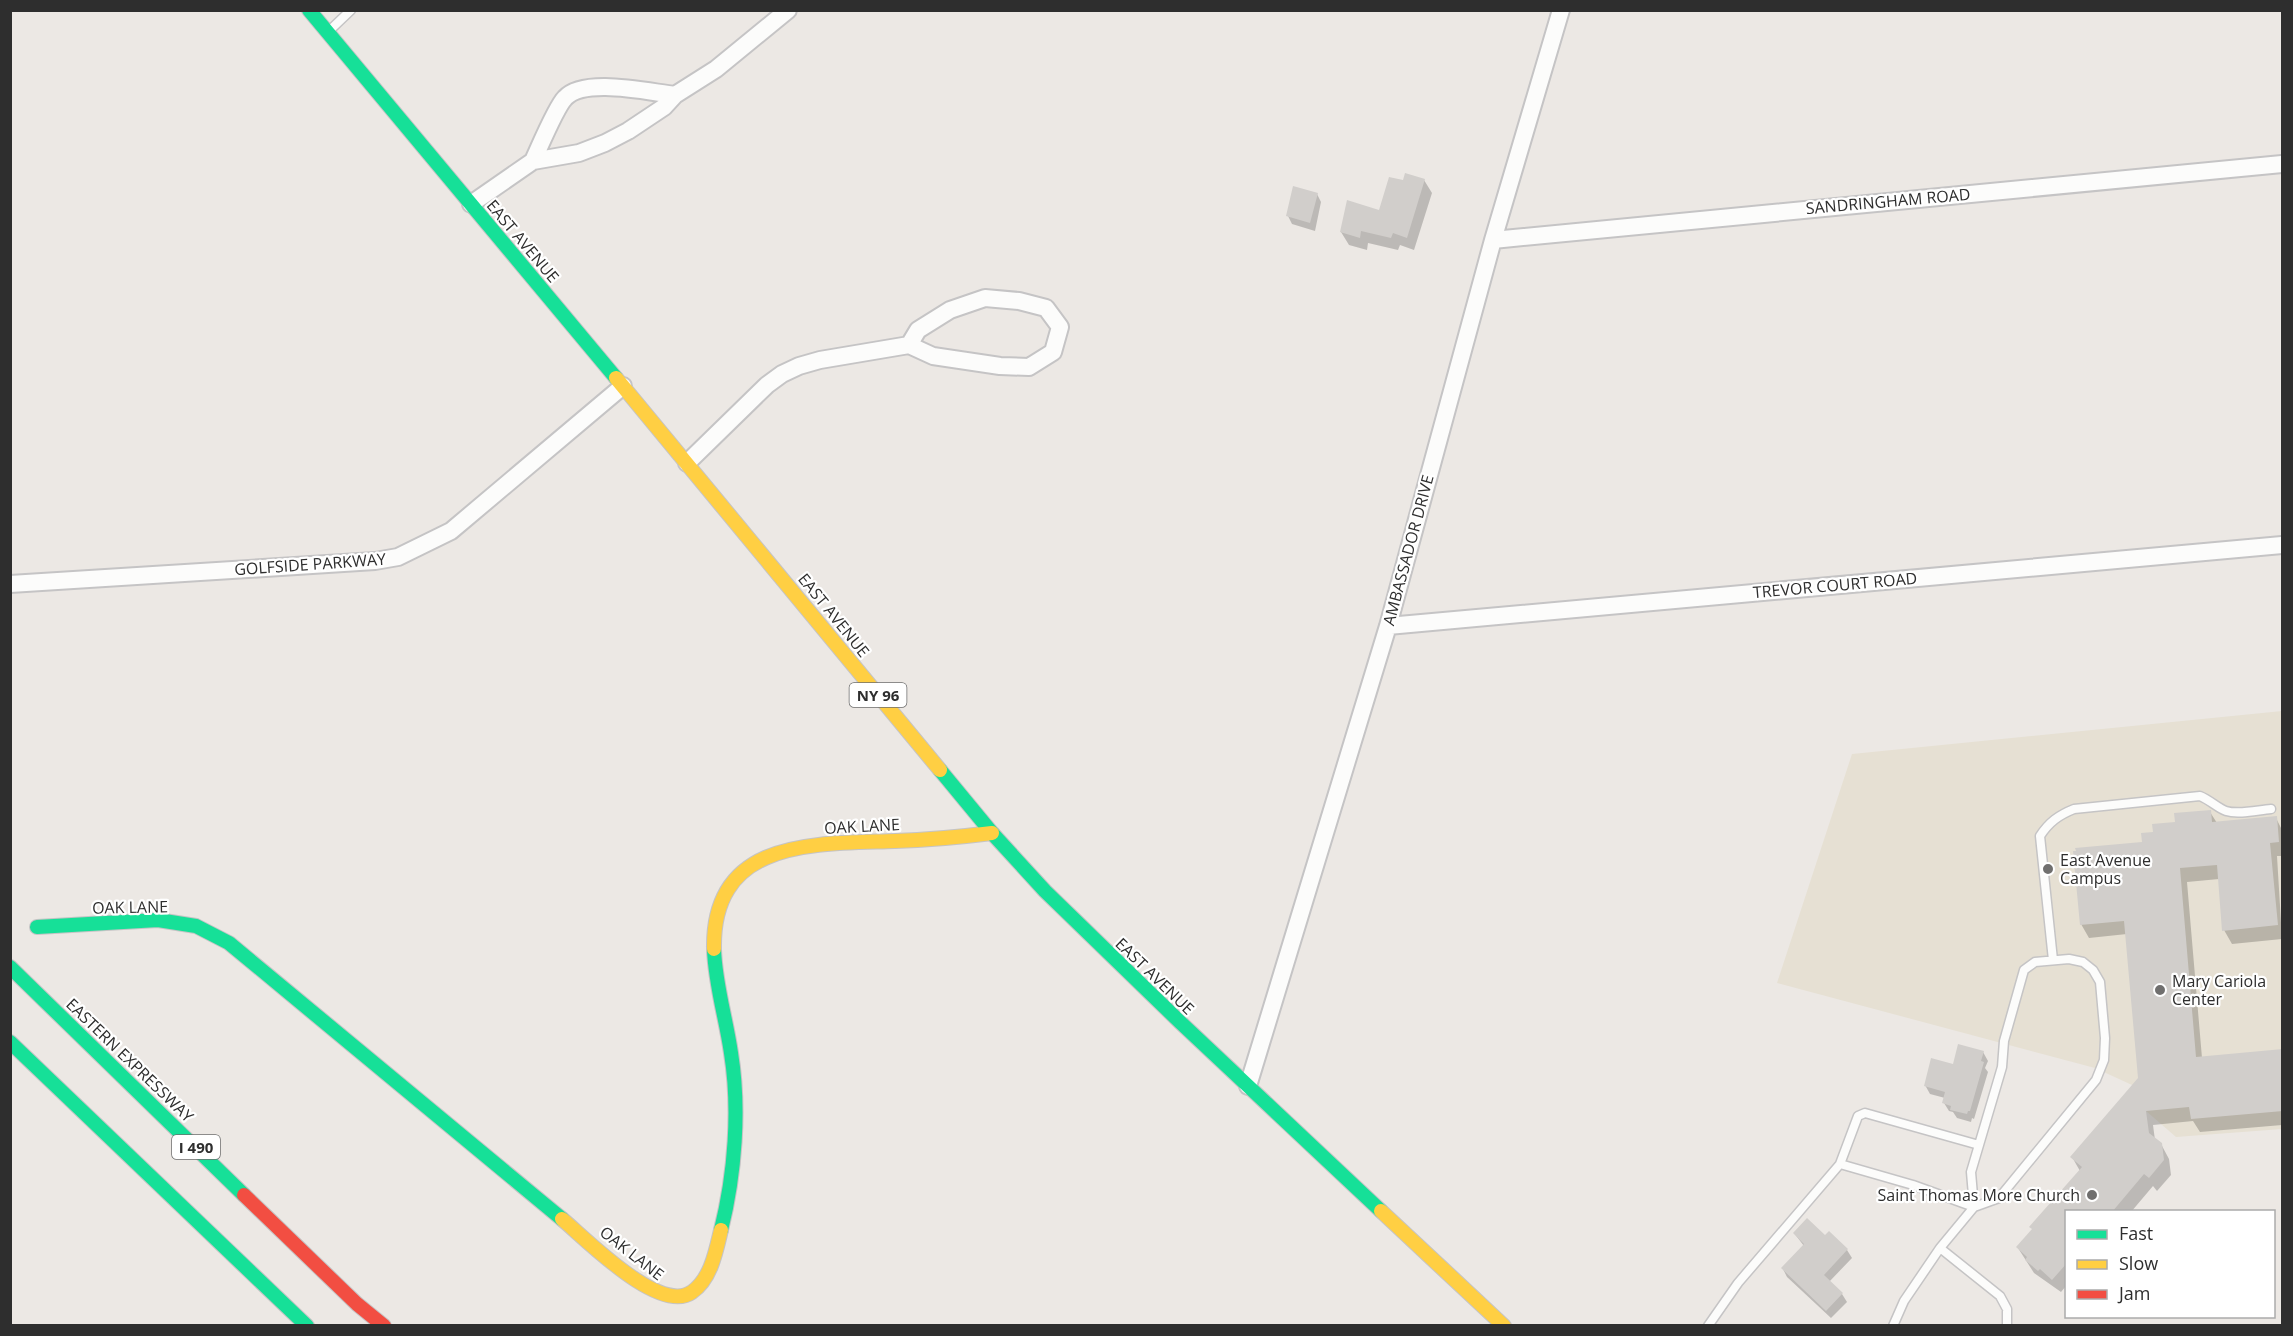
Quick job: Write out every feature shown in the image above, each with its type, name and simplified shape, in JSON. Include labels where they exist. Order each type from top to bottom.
[{"type":"main road","name":"EAST AVENUE","points":[[309,10],[992,833],[1074,920],[1504,1326]]},
{"type":"main road","name":"OAK LANE","points":[[37,927],[158,920],[196,926],[229,943],[640,1284],[656,1293],[682,1297],[694,1292],[706,1276],[720,1238],[726,1205],[735,1096],[733,1068],[716,973],[714,945],[717,911],[730,885],[743,871],[763,858],[783,850],[808,845],[945,838],[992,833]]},
{"type":"main road","name":"EASTERN EXPRESSWAY","points":[[10,967],[357,1304],[384,1326]]},
{"type":"main road","points":[[10,1042],[307,1326]]},
{"type":"street","points":[[471,204],[533,161],[579,153],[605,143],[646,119],[664,107],[675,95],[716,69],[789,10]]},
{"type":"street","name":"AMBASSADOR DRIVE","points":[[1248,1086],[1388,626],[1493,240],[1561,10]]},
{"type":"street","points":[[533,161],[563,100],[572,92],[590,88],[610,88],[675,95]]},
{"type":"street","name":"SANDRINGHAM ROAD","points":[[1493,240],[2283,164]]},
{"type":"street","points":[[687,463],[767,385],[782,374],[820,360],[909,345],[933,356],[1000,366],[1029,367],[1053,352],[1060,327],[1046,308],[1019,301],[985,298],[950,310],[918,330],[909,345]]},
{"type":"street","name":"GOLFSIDE PARKWAY","points":[[10,584],[375,561],[398,557],[451,531],[623,386]]},
{"type":"street","name":"TREVOR COURT ROAD","points":[[1388,626],[2283,545]]},
{"type":"lane","points":[[328,32],[351,10]]},
{"type":"lane","points":[[2053,960],[2040,836],[2046,825],[2059,815],[2074,809],[2200,796],[2213,801],[2223,810],[2231,812],[2271,809]]},
{"type":"lane","points":[[1893,1326],[1904,1301],[1940,1248],[1974,1207],[1999,1198],[2086,1095],[2096,1080],[2104,1060],[2105,1038],[2100,982],[2093,970],[2083,962],[2069,959],[2035,962],[2024,969],[2004,1041],[2002,1067],[1971,1172],[1974,1207]]},
{"type":"lane","points":[[1708,1326],[1738,1283],[1840,1164],[1858,1116],[1865,1113],[1979,1146]]},
{"type":"lane","points":[[1840,1164],[1913,1185],[1974,1207]]},
{"type":"lane","points":[[1940,1248],[2000,1296],[2007,1309],[2007,1326]]},
{"type":"shaded area","name":"East Avenue Campus","points":[[2282,711],[2282,1129],[2176,1137],[2146,1111],[2144,1084],[2132,1085],[2095,1068],[1777,983],[1852,754]]},
{"type":"building","points":[[1405,173],[1425,179],[1407,238],[1393,233],[1391,238],[1361,231],[1360,238],[1340,232],[1347,200],[1379,210],[1389,177],[1403,180]]},
{"type":"building","points":[[1293,186],[1318,193],[1310,223],[1286,216]]},
{"type":"building","name":"Mary Cariola Center","points":[[2211,810],[2212,822],[2277,816],[2279,842],[2270,843],[2278,925],[2222,931],[2217,865],[2180,868],[2196,1057],[2283,1049],[2283,1111],[2191,1119],[2189,1107],[2146,1111],[2149,1133],[2162,1143],[2164,1160],[2149,1178],[2144,1174],[2114,1210],[2065,1210],[2065,1265],[2052,1280],[2025,1260],[2027,1257],[2016,1247],[2032,1229],[2029,1227],[2082,1167],[2070,1157],[2138,1078],[2124,921],[2080,925],[2073,851],[2076,851],[2075,848],[2142,842],[2141,833],[2153,832],[2152,824],[2175,822],[2174,813]]},
{"type":"building","points":[[1958,1044],[1984,1051],[1981,1061],[1984,1062],[1970,1111],[1967,1114],[1950,1110],[1951,1106],[1942,1103],[1945,1092],[1924,1086],[1931,1058],[1953,1064]]},
{"type":"building","points":[[1807,1218],[1825,1235],[1829,1231],[1848,1249],[1824,1275],[1843,1293],[1826,1311],[1781,1268],[1804,1244],[1793,1233]]},
{"type":"traffic: fast","points":[[309,10],[616,378]]},
{"type":"traffic: fast","points":[[940,770],[992,833],[1045,891],[1381,1211]]},
{"type":"traffic: fast","points":[[37,927],[158,920],[196,926],[229,943],[562,1219]]},
{"type":"traffic: fast","points":[[714,949],[716,975],[731,1053],[735,1096],[733,1164],[721,1230]]},
{"type":"traffic: fast","points":[[10,967],[244,1195]]},
{"type":"traffic: fast","points":[[10,1042],[307,1326]]},
{"type":"traffic: slow","points":[[616,378],[940,770]]},
{"type":"traffic: slow","points":[[714,949],[718,913],[730,886],[749,867],[774,854],[802,847],[833,844],[920,840],[992,833]]},
{"type":"traffic: slow","points":[[1381,1211],[1504,1326]]},
{"type":"traffic: slow","points":[[562,1219],[624,1272],[643,1285],[662,1293],[678,1296],[692,1292],[704,1280],[712,1264],[721,1230]]},
{"type":"traffic: jam","points":[[244,1195],[357,1304],[384,1326]]},
{"type":"place","name":"East Avenue Campus","points":[[2048,869]]},
{"type":"place","name":"Mary Cariola Center","points":[[2160,990]]},
{"type":"place","name":"Saint Thomas More Church","points":[[2092,1195]]}]
